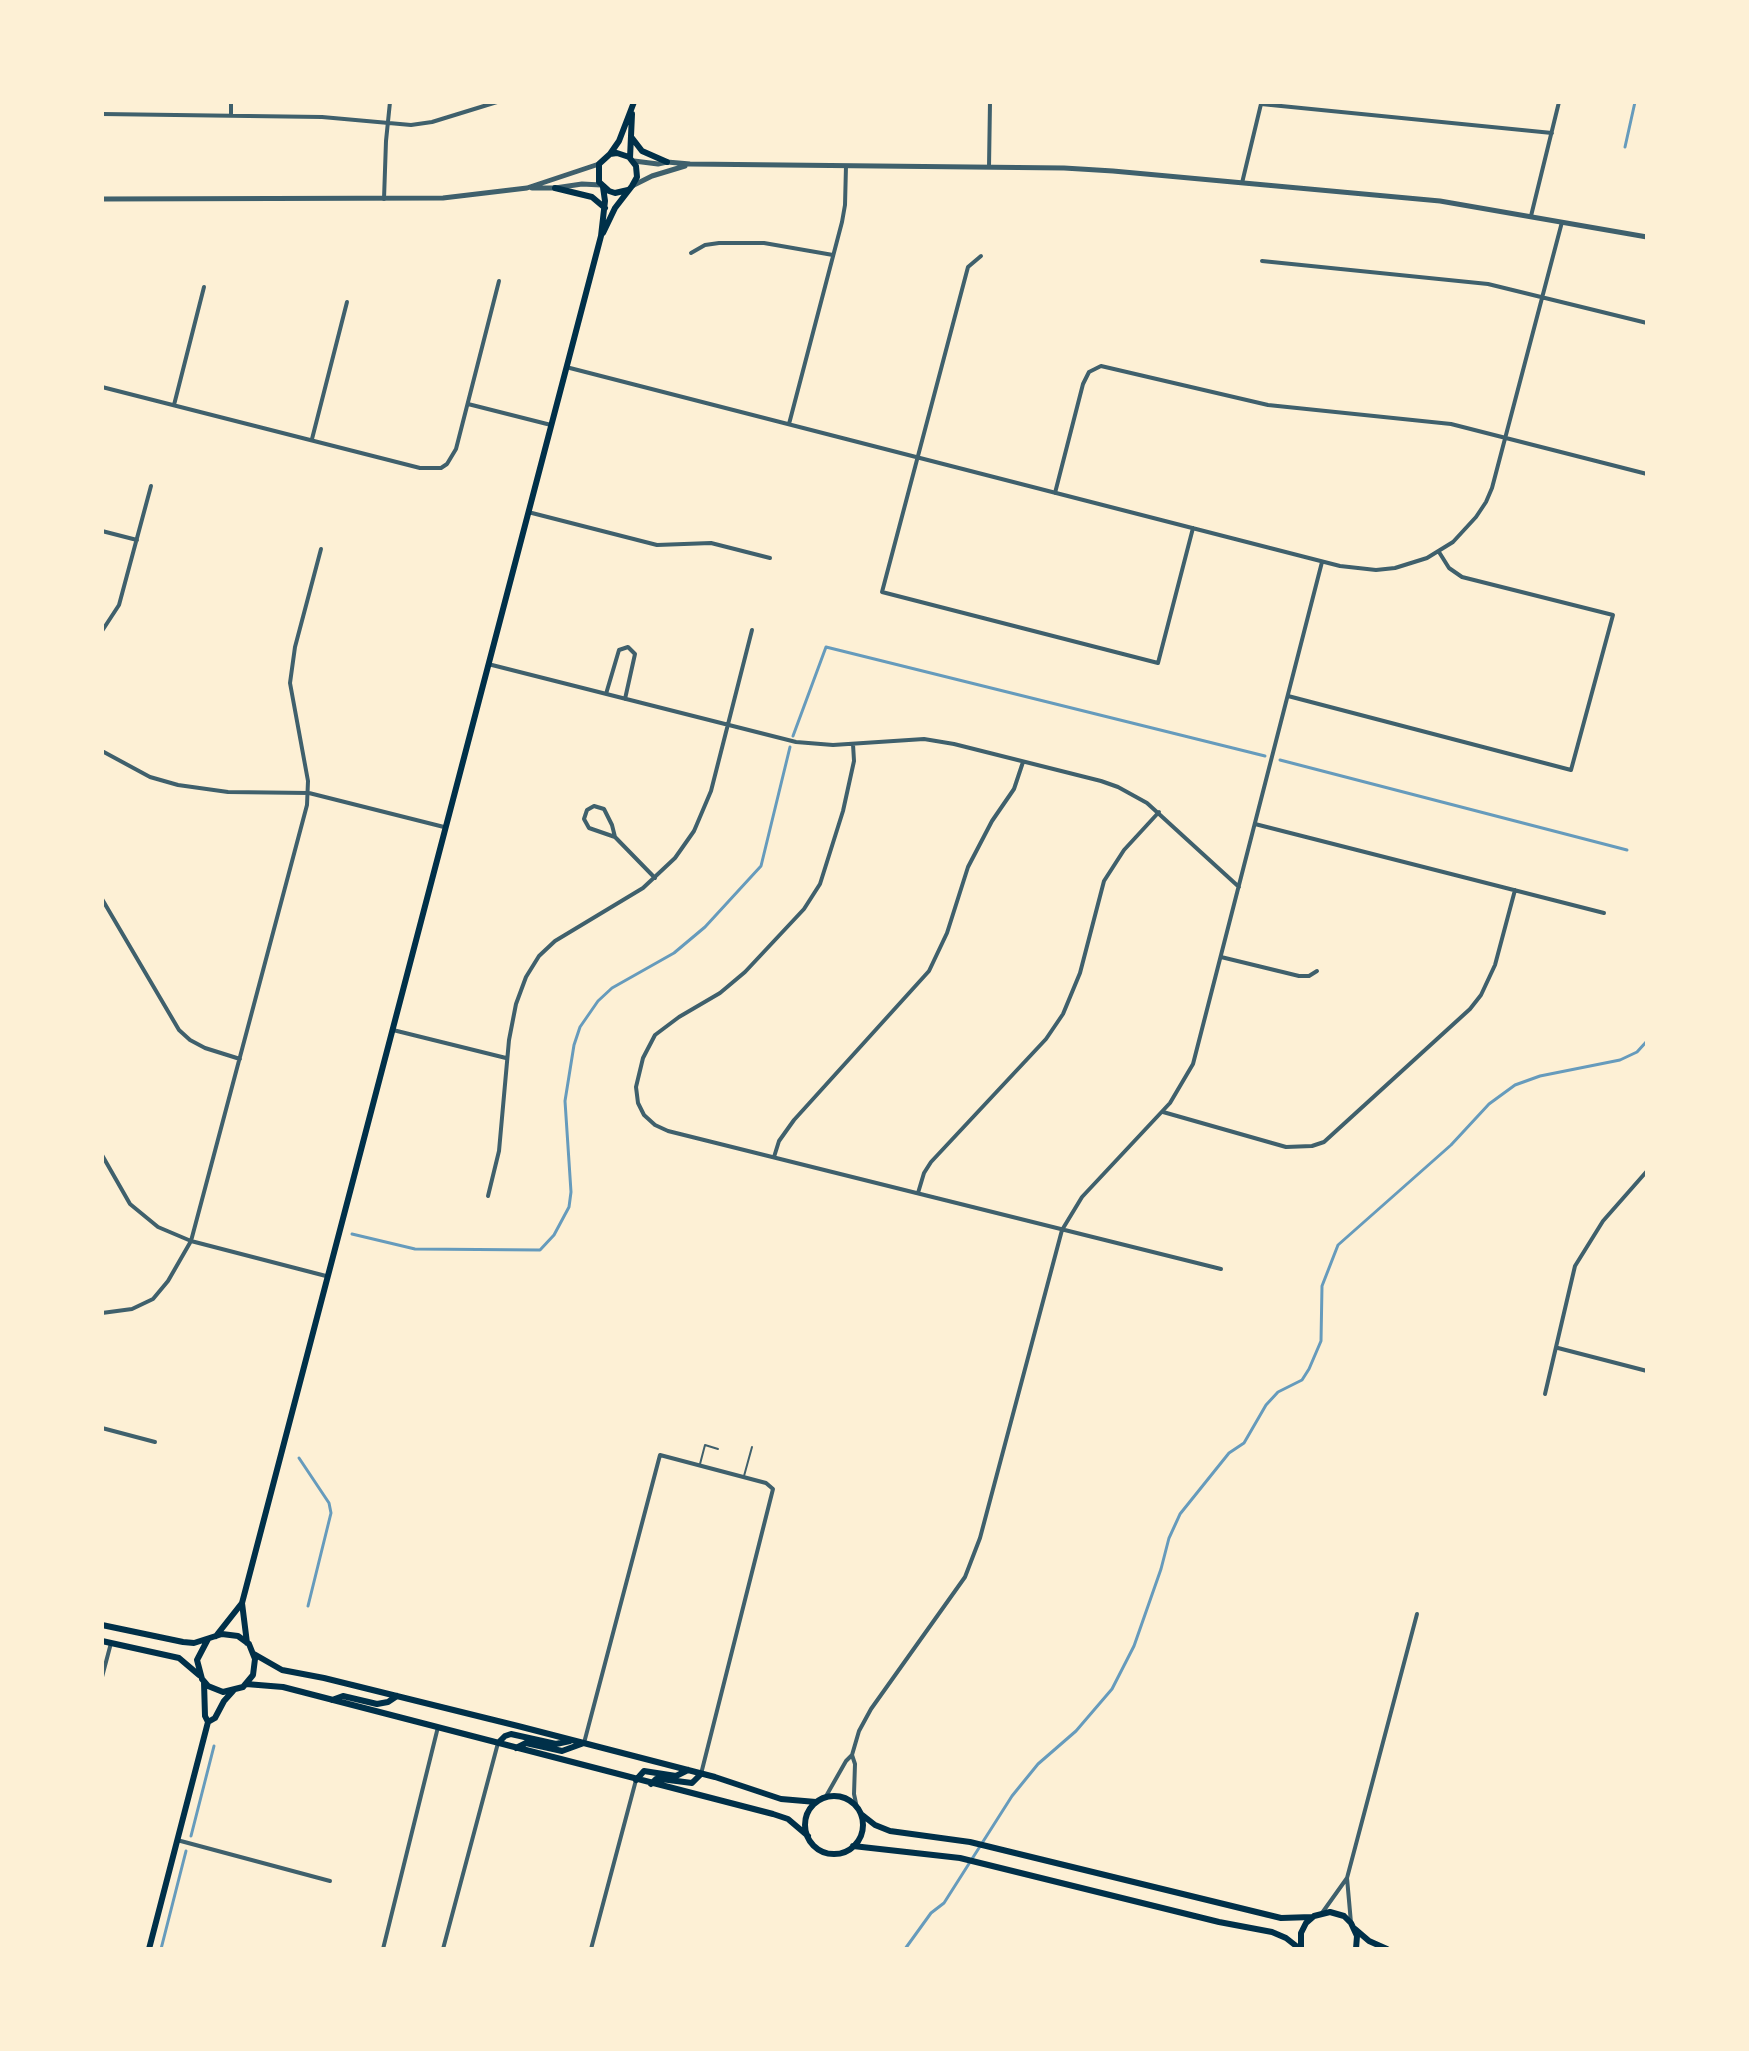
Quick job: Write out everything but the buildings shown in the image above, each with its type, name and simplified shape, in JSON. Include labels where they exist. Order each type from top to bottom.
[{"type":"main road","points":[[601,236],[615,208],[637,177],[632,159],[633,104]]},
{"type":"main road","points":[[633,104],[619,141],[599,164],[597,176],[602,186],[605,208],[601,236],[242,1603],[247,1643],[254,1654],[282,1670],[584,1743],[688,1770],[781,1799],[816,1802]]},
{"type":"main road","points":[[631,137],[642,151],[667,162]]},
{"type":"main road","points":[[610,154],[624,154],[632,159]]},
{"type":"main road","points":[[602,186],[615,193],[630,188]]},
{"type":"main road","points":[[555,188],[592,197],[605,208]]},
{"type":"main road","points":[[216,1636],[242,1603]]},
{"type":"main road","points":[[102,1625],[183,1642],[233,1635],[247,1643]]},
{"type":"main road","points":[[149,1949],[208,1722],[197,1660],[208,1639]]},
{"type":"main road","points":[[102,1641],[179,1658],[217,1691],[234,1691]]},
{"type":"main road","points":[[208,1722],[215,1718],[224,1701],[234,1691],[246,1684],[254,1670],[254,1654]]},
{"type":"main road","points":[[246,1684],[273,1685],[780,1816],[799,1827],[817,1848],[826,1852],[841,1853],[853,1846],[862,1831],[859,1811]]},
{"type":"main road","points":[[332,1700],[343,1696],[377,1704],[397,1696]]},
{"type":"main road","points":[[498,1743],[511,1734],[556,1744],[571,1740]]},
{"type":"main road","points":[[516,1748],[526,1743],[562,1751],[584,1743]]},
{"type":"main road","points":[[636,1780],[644,1771],[676,1776],[688,1770]]},
{"type":"main road","points":[[651,1784],[656,1779],[692,1783],[701,1774]]},
{"type":"main road","points":[[808,1836],[806,1821],[809,1810],[825,1798],[841,1797],[875,1825],[890,1831],[970,1842],[1281,1918],[1340,1914],[1369,1941],[1387,1949]]},
{"type":"main road","points":[[853,1846],[960,1858],[1219,1922],[1272,1932],[1301,1949]]},
{"type":"main road","points":[[1301,1949],[1301,1933],[1312,1917]]},
{"type":"main road","points":[[1353,1926],[1356,1949]]},
{"type":"street","points":[[231,102],[231,115]]},
{"type":"street","points":[[384,199],[390,102]]},
{"type":"street","points":[[102,114],[322,117],[411,125],[432,122],[497,102]]},
{"type":"street","points":[[989,167],[990,102]]},
{"type":"street","points":[[1531,216],[1559,102]]},
{"type":"street","points":[[1242,183],[1261,103],[1552,133]]},
{"type":"street","points":[[632,159],[658,164],[1113,171],[1440,201],[1647,237]]},
{"type":"street","points":[[527,188],[599,164]]},
{"type":"street","points":[[630,188],[652,176],[690,164]]},
{"type":"street","points":[[789,424],[845,205],[846,166]]},
{"type":"street","points":[[102,199],[443,198],[527,188],[582,184],[602,186]]},
{"type":"street","points":[[566,367],[1322,562],[1376,570],[1414,563],[1439,552],[1466,529],[1486,502],[1506,438],[1562,222]]},
{"type":"street","points":[[691,253],[705,245],[753,243],[782,244],[833,255]]},
{"type":"street","points":[[981,256],[968,267],[882,592],[1158,663],[1193,528]]},
{"type":"street","points":[[1262,261],[1476,282],[1647,323]]},
{"type":"street","points":[[102,387],[432,469],[441,468],[452,457],[499,281]]},
{"type":"street","points":[[174,405],[204,287]]},
{"type":"street","points":[[312,440],[347,302]]},
{"type":"street","points":[[1055,493],[1083,384],[1089,372],[1101,366],[1257,403],[1437,421],[1647,474]]},
{"type":"street","points":[[468,404],[551,425]]},
{"type":"street","points":[[102,631],[119,605],[151,486]]},
{"type":"street","points":[[528,512],[657,545],[711,543],[770,558]]},
{"type":"street","points":[[102,531],[137,540]]},
{"type":"street","points":[[102,1313],[132,1309],[153,1299],[168,1281],[191,1241],[309,793],[290,683],[295,647],[321,549]]},
{"type":"street","points":[[1288,696],[1571,770],[1613,615],[1462,577],[1449,568],[1439,552]]},
{"type":"street","points":[[859,1811],[852,1755],[859,1731],[871,1709],[965,1577],[980,1538],[1062,1230],[1082,1197],[1163,1112],[1179,1091],[1193,1064],[1322,562]]},
{"type":"street","points":[[488,1196],[499,1151],[506,1058],[521,988],[539,956],[563,934],[631,897],[655,878],[684,847],[701,818],[711,791],[752,630]]},
{"type":"street","points":[[606,694],[619,650],[628,647],[635,654],[625,699]]},
{"type":"street","points":[[488,664],[796,742],[815,745],[924,739],[1118,787],[1159,812],[1239,887]]},
{"type":"street","points":[[853,744],[854,761],[834,843],[820,884],[804,909],[732,984],[655,1035],[643,1058],[638,1078],[638,1103],[644,1115],[668,1131],[1221,1269]]},
{"type":"street","points":[[102,751],[150,777],[196,789],[309,793],[444,827]]},
{"type":"street","points":[[774,1157],[785,1130],[929,971],[947,933],[968,867],[992,821],[1014,789],[1023,762]]},
{"type":"street","points":[[615,837],[589,828],[584,819],[587,810],[594,806],[604,809],[615,837],[655,878]]},
{"type":"street","points":[[918,1193],[931,1162],[1046,1039],[1063,1014],[1080,973],[1104,881],[1124,850],[1159,812]]},
{"type":"street","points":[[1255,824],[1604,913]]},
{"type":"street","points":[[1163,1112],[1286,1147],[1312,1146],[1324,1142],[1470,1009],[1495,965],[1515,890]]},
{"type":"street","points":[[102,899],[179,1030],[205,1048],[240,1059]]},
{"type":"street","points":[[1221,957],[1299,976],[1309,976],[1317,971]]},
{"type":"street","points":[[391,1029],[506,1058]]},
{"type":"street","points":[[102,1155],[130,1204],[158,1227],[191,1241],[326,1276]]},
{"type":"street","points":[[1545,1394],[1575,1266],[1603,1221],[1647,1171]]},
{"type":"street","points":[[1558,1348],[1647,1371]]},
{"type":"street","points":[[102,1428],[155,1442]]},
{"type":"street","points":[[584,1743],[660,1455],[744,1477],[771,1485],[772,1497],[701,1774]]},
{"type":"street","points":[[1322,1913],[1347,1878],[1417,1614]]},
{"type":"street","points":[[102,1677],[111,1643]]},
{"type":"street","points":[[383,1949],[438,1727]]},
{"type":"street","points":[[443,1949],[498,1743]]},
{"type":"street","points":[[825,1798],[852,1755]]},
{"type":"street","points":[[591,1949],[636,1780]]},
{"type":"street","points":[[177,1840],[330,1881]]},
{"type":"street","points":[[1347,1878],[1353,1926]]},
{"type":"lane","points":[[700,1466],[705,1445],[718,1449]]},
{"type":"lane","points":[[744,1477],[752,1447]]},
{"type":"waterway","points":[[1625,147],[1635,102]]},
{"type":"waterway","points":[[793,736],[826,647],[1265,756]]},
{"type":"waterway","points":[[352,1234],[415,1249],[540,1250],[554,1235],[569,1207],[571,1192],[565,1101],[580,1027],[598,1001],[612,988],[674,953],[705,927],[761,866],[790,747]]},
{"type":"waterway","points":[[1280,760],[1627,850]]},
{"type":"waterway","points":[[905,1949],[931,1913],[944,1903],[1012,1796],[1038,1764],[1076,1731],[1112,1689],[1134,1646],[1169,1538],[1180,1514],[1229,1453],[1244,1443],[1266,1405],[1278,1392],[1302,1380],[1309,1369],[1321,1341],[1322,1286],[1338,1245],[1451,1145],[1489,1104],[1515,1085],[1540,1076],[1620,1060],[1637,1052],[1647,1041]]},
{"type":"waterway","points":[[299,1458],[329,1503],[331,1513],[308,1606]]},
{"type":"waterway","points":[[191,1836],[214,1746]]},
{"type":"waterway","points":[[161,1949],[186,1851]]}]
